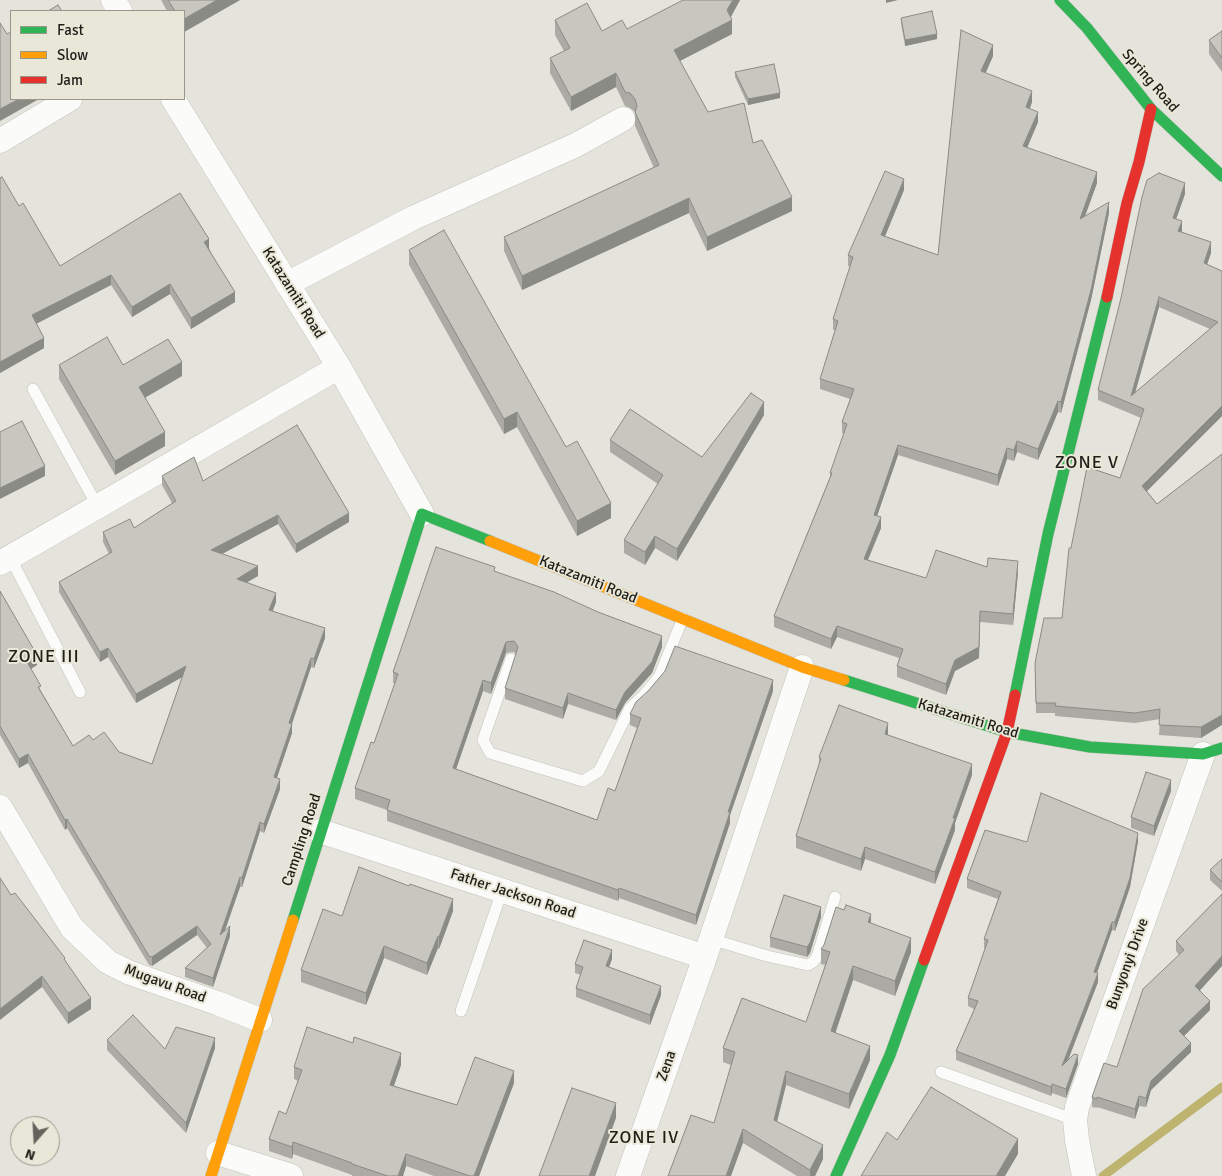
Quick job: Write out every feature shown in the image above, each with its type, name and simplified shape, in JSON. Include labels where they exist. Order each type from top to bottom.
[{"type":"street","name":"Spring Road","points":[[1060,0],[1087,28],[1151,109],[1222,176]]},
{"type":"street","points":[[0,141],[68,100]]},
{"type":"street","name":"Katazamiti Road","points":[[174,100],[339,367],[422,514],[802,667],[1007,732],[1090,747],[1212,751]]},
{"type":"street","points":[[836,1176],[890,1055],[1007,732],[1048,534],[1106,304],[1127,203],[1151,109]]},
{"type":"street","points":[[287,284],[413,218],[576,145],[623,119]]},
{"type":"street","points":[[5,560],[339,367]]},
{"type":"street","name":"Campling Road","points":[[211,1176],[422,514]]},
{"type":"street","name":"Zena","points":[[628,1176],[708,948],[802,667]]},
{"type":"street","name":"Bunyonyi Drive","points":[[1084,1176],[1076,1140],[1075,1120],[1077,1107],[1212,751]]},
{"type":"street","name":"Mugavu Road","points":[[0,807],[72,928],[108,962],[130,973],[260,1020]]},
{"type":"street","name":"Father Jackson Road","points":[[320,832],[502,891],[708,948]]},
{"type":"street","points":[[218,1153],[291,1176]]},
{"type":"lane","points":[[33,390],[98,507]]},
{"type":"lane","points":[[5,560],[80,692]]},
{"type":"lane","points":[[511,659],[484,740],[490,753],[583,781],[599,771],[630,708],[659,677],[684,618]]},
{"type":"lane","points":[[461,1011],[502,891]]},
{"type":"lane","points":[[708,948],[766,956],[808,965],[817,957],[835,897]]},
{"type":"lane","points":[[941,1072],[1075,1120]]},
{"type":"building","points":[[168,0],[217,0],[185,18],[185,10],[174,10]]},
{"type":"building","points":[[683,0],[733,0],[727,10],[732,20],[674,50],[708,112],[744,103],[753,143],[762,140],[792,197],[707,237],[689,198],[522,276],[504,237],[659,165],[635,112],[637,106],[635,99],[630,93],[625,92],[616,73],[571,97],[550,58],[570,48],[555,20],[587,3],[602,31],[622,20],[627,29]]},
{"type":"building","points":[[58,5],[61,10],[50,10]]},
{"type":"building","points":[[932,11],[937,34],[905,40],[901,18]]},
{"type":"building","points":[[0,23],[7,34],[10,32],[10,100],[17,100],[0,109]]},
{"type":"building","points":[[961,30],[993,45],[981,71],[1032,91],[1026,107],[1038,112],[1023,146],[1097,172],[1080,219],[1109,202],[1091,290],[1061,402],[1058,401],[1038,449],[1017,441],[1014,450],[1007,448],[998,475],[898,445],[874,515],[881,517],[864,559],[926,578],[936,550],[987,567],[988,558],[1018,561],[1013,614],[980,611],[979,647],[955,660],[946,684],[897,666],[903,649],[837,626],[831,639],[774,616],[832,473],[830,473],[847,424],[842,422],[854,389],[820,379],[838,321],[833,319],[853,257],[848,255],[885,171],[904,179],[881,235],[938,255]]},
{"type":"building","points":[[1222,31],[1222,58],[1209,40]]},
{"type":"building","points":[[774,64],[780,93],[748,99],[735,72]]},
{"type":"building","points":[[1159,173],[1185,183],[1173,218],[1182,221],[1178,231],[1211,242],[1204,263],[1222,271],[1222,406],[1142,486],[1157,504],[1222,454],[1222,715],[1201,727],[1159,725],[1160,709],[1135,713],[1055,706],[1056,703],[1036,703],[1035,663],[1044,618],[1062,618],[1069,548],[1071,548],[1087,467],[1120,478],[1144,409],[1098,390],[1147,180]],"holes":[[[1159,297],[1218,322],[1131,396]]]},
{"type":"building","points":[[2,177],[19,206],[23,203],[60,266],[180,193],[209,239],[204,242],[235,292],[191,318],[170,284],[132,307],[111,275],[32,315],[44,338],[0,362],[0,178]]},
{"type":"building","points":[[444,230],[566,447],[577,441],[611,503],[577,521],[517,412],[504,419],[409,250]]},
{"type":"building","points":[[107,337],[123,365],[168,339],[182,362],[139,387],[165,432],[115,461],[59,365]]},
{"type":"building","points":[[751,393],[764,402],[677,549],[655,536],[645,552],[624,540],[663,475],[610,440],[630,409],[702,457]]},
{"type":"building","points":[[22,421],[45,466],[0,488],[0,432]]},
{"type":"building","points":[[297,425],[349,513],[296,544],[278,515],[211,550],[258,566],[237,579],[276,593],[269,610],[325,628],[314,659],[311,658],[289,723],[292,724],[274,777],[280,779],[264,824],[260,822],[242,878],[240,877],[220,935],[230,926],[213,978],[185,968],[211,944],[197,926],[152,957],[149,956],[67,819],[65,820],[28,754],[19,759],[0,726],[0,591],[37,655],[27,662],[41,686],[38,687],[73,746],[89,735],[93,740],[104,732],[119,752],[152,764],[186,666],[136,694],[108,648],[100,652],[59,582],[112,552],[103,532],[130,519],[134,528],[176,501],[162,476],[194,457],[203,481]]},
{"type":"building","points":[[436,547],[495,567],[494,571],[554,592],[598,612],[662,636],[652,662],[625,692],[616,710],[568,693],[563,708],[505,688],[518,647],[514,641],[506,642],[491,683],[483,680],[453,768],[597,820],[608,788],[615,791],[641,718],[630,714],[636,702],[665,671],[675,646],[773,680],[728,812],[730,812],[696,915],[387,810],[390,800],[355,788],[371,742],[374,743],[398,674],[393,672]]},
{"type":"building","points":[[839,705],[888,723],[885,734],[972,764],[935,872],[865,847],[861,859],[796,836],[821,758],[819,757]]},
{"type":"building","points":[[1146,772],[1171,780],[1154,826],[1131,817]]},
{"type":"building","points":[[1041,793],[1138,833],[1130,878],[1115,922],[1112,922],[1094,972],[1098,973],[1062,1066],[1074,1054],[1078,1055],[1066,1089],[1052,1084],[1051,1087],[956,1051],[978,1001],[968,998],[988,940],[984,939],[1001,892],[967,879],[985,830],[1027,842]]},
{"type":"building","points":[[1222,859],[1222,882],[1210,870]]},
{"type":"building","points":[[359,867],[409,886],[410,884],[453,899],[427,963],[384,946],[366,993],[301,970],[323,909],[342,916]]},
{"type":"building","points":[[0,878],[11,895],[15,893],[65,958],[91,998],[68,1013],[42,976],[0,1009]]},
{"type":"building","points":[[1222,894],[1222,956],[1195,986],[1210,1001],[1179,1031],[1191,1043],[1151,1081],[1146,1098],[1139,1096],[1135,1109],[1092,1097],[1104,1063],[1117,1067],[1143,989],[1184,950],[1176,941]]},
{"type":"building","points":[[784,895],[821,907],[810,943],[807,947],[770,937]]},
{"type":"building","points":[[846,905],[871,914],[868,922],[911,938],[895,981],[853,966],[831,1031],[870,1046],[849,1094],[786,1071],[774,1120],[823,1145],[810,1170],[743,1129],[726,1176],[668,1176],[691,1115],[714,1123],[735,1052],[723,1048],[742,998],[806,1022],[830,952],[821,949],[836,907],[844,910]]},
{"type":"building","points":[[584,940],[612,950],[606,966],[661,986],[650,1015],[576,988],[583,967],[575,964]]},
{"type":"building","points":[[133,1015],[165,1049],[176,1027],[215,1038],[186,1123],[107,1040]]},
{"type":"building","points":[[307,1027],[353,1043],[354,1037],[401,1053],[390,1085],[457,1105],[475,1057],[514,1071],[474,1176],[406,1154],[398,1176],[388,1176],[293,1142],[292,1147],[269,1139],[279,1111],[286,1114],[302,1070],[294,1067]]},
{"type":"building","points":[[931,1087],[1018,1139],[996,1176],[861,1176],[887,1132],[897,1140]]},
{"type":"building","points":[[572,1088],[616,1103],[589,1176],[539,1176]]},
{"type":"waterway","points":[[1103,1176],[1222,1087]]},
{"type":"traffic: fast","points":[[1060,0],[1087,28],[1151,109],[1222,176]]},
{"type":"traffic: fast","points":[[1015,695],[1048,534],[1107,297]]},
{"type":"traffic: fast","points":[[293,920],[422,514],[490,541]]},
{"type":"traffic: fast","points":[[844,680],[1007,732],[1090,747],[1203,754],[1222,748]]},
{"type":"traffic: fast","points":[[836,1176],[890,1055],[924,960]]},
{"type":"traffic: slow","points":[[490,541],[802,667],[844,680]]},
{"type":"traffic: slow","points":[[211,1176],[293,920]]},
{"type":"traffic: jam","points":[[1107,297],[1127,203],[1151,109]]},
{"type":"traffic: jam","points":[[924,960],[1007,732],[1015,695]]},
{"type":"district","name":"ZONE V","points":[[1087,463]]},
{"type":"district","name":"ZONE III","points":[[44,657]]},
{"type":"district","name":"ZONE IV","points":[[644,1138]]}]
